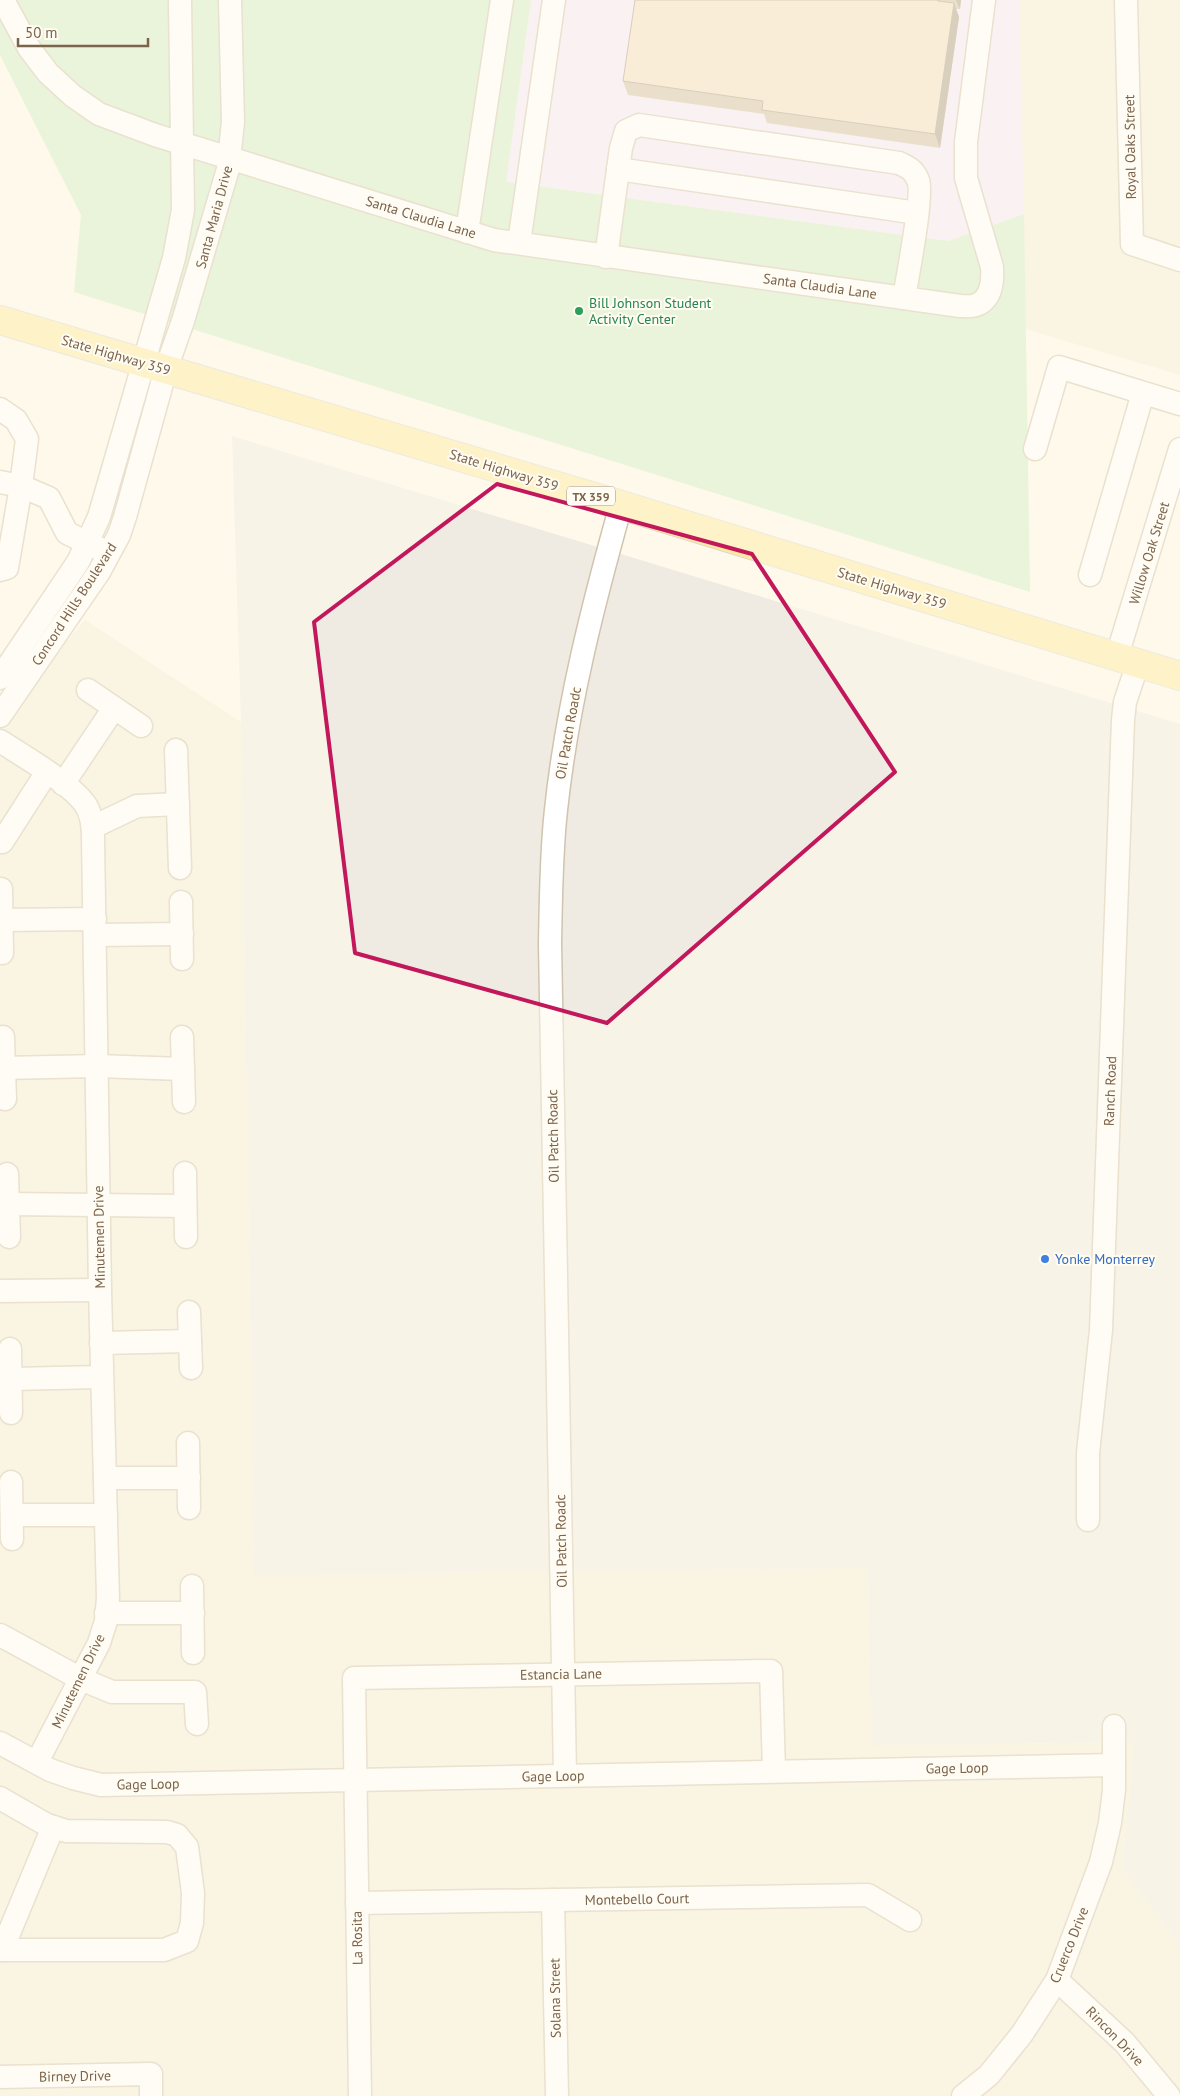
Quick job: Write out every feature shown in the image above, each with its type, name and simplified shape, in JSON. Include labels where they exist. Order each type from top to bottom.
[{"type":"main road","name":"State Highway 359","points":[[1,321],[620,505],[1180,676]]},
{"type":"street","name":"Santa Claudia Lane","points":[[3,0],[28,48],[48,73],[73,96],[98,114],[124,125],[494,240],[960,306],[976,306],[986,298],[991,288],[992,267],[966,178],[965,161],[984,0]]},
{"type":"street","name":"Santa Maria Drive","points":[[155,366],[183,210],[180,0]]},
{"type":"street","name":"Santa Maria Drive","points":[[155,366],[183,321],[223,191],[230,158],[232,122],[230,0]]},
{"type":"street","points":[[467,232],[502,0]]},
{"type":"street","points":[[519,243],[554,0]]},
{"type":"street","name":"Royal Oaks Street","points":[[1126,0],[1132,244],[1180,260]]},
{"type":"street","points":[[606,257],[621,148],[626,131],[639,125],[899,163],[912,169],[919,182],[917,213],[904,298]]},
{"type":"street","points":[[618,169],[917,213]]},
{"type":"street","name":"Concord Hills Boulevard","points":[[0,678],[88,544],[155,366]]},
{"type":"street","name":"Concord Hills Boulevard","points":[[0,716],[110,553],[125,517],[155,366]]},
{"type":"street","points":[[1035,449],[1059,367],[1180,404]]},
{"type":"street","points":[[1090,575],[1143,393]]},
{"type":"street","points":[[0,409],[16,420],[26,439],[10,484],[6,568],[0,570]]},
{"type":"street","name":"Willow Oak Street","points":[[1128,660],[1172,507],[1180,449]]},
{"type":"street","points":[[10,484],[49,498],[67,533],[110,553]]},
{"type":"street","name":"Oil Patch Roadc","points":[[565,1775],[550,953],[552,864],[562,758],[582,652],[620,505]]},
{"type":"street","name":"Ranch Road","points":[[1088,1520],[1088,1453],[1101,1330],[1123,720],[1128,660]]},
{"type":"street","points":[[88,690],[140,726]]},
{"type":"street","points":[[2,842],[114,708]]},
{"type":"street","name":"Minutemen Drive","points":[[0,741],[77,795],[85,805],[93,827],[101,1343],[106,1515],[106,1613],[99,1643],[37,1762]]},
{"type":"street","points":[[176,750],[180,868]]},
{"type":"street","points":[[93,827],[137,806],[178,804]]},
{"type":"street","points":[[1,889],[2,953]]},
{"type":"street","points":[[181,902],[182,959]]},
{"type":"street","points":[[1,920],[182,934]]},
{"type":"street","points":[[4,1037],[5,1099]]},
{"type":"street","points":[[182,1037],[184,1102]]},
{"type":"street","points":[[4,1068],[97,1066],[183,1069]]},
{"type":"street","points":[[185,1173],[186,1238]]},
{"type":"street","points":[[7,1174],[9,1237]]},
{"type":"street","points":[[8,1204],[185,1206]]},
{"type":"street","points":[[0,1291],[100,1290]]},
{"type":"street","points":[[189,1312],[191,1368]]},
{"type":"street","points":[[101,1343],[190,1341]]},
{"type":"street","points":[[10,1349],[11,1413]]},
{"type":"street","points":[[11,1379],[102,1376]]},
{"type":"street","points":[[188,1443],[189,1508]]},
{"type":"street","points":[[105,1478],[189,1478]]},
{"type":"street","points":[[11,1482],[12,1539]]},
{"type":"street","points":[[12,1515],[106,1515]]},
{"type":"street","points":[[192,1586],[193,1653]]},
{"type":"street","points":[[106,1613],[193,1613]]},
{"type":"street","points":[[0,1635],[81,1679],[112,1692],[195,1692],[197,1724]]},
{"type":"street","name":"Estancia Lane","points":[[354,1780],[354,1678],[771,1671],[774,1771]]},
{"type":"street","name":"Cruerco Drive","points":[[963,2096],[994,2068],[1022,2034],[1057,1980],[1101,1862],[1112,1806],[1114,1726]]},
{"type":"street","name":"Gage Loop","points":[[0,1743],[50,1770],[101,1785],[1114,1764]]},
{"type":"street","name":"La Rosita","points":[[354,1780],[360,2096]]},
{"type":"street","points":[[0,1798],[53,1827],[66,1832],[167,1832],[178,1835],[187,1847],[193,1893],[192,1923],[187,1941],[164,1950],[1,1950],[53,1827]]},
{"type":"street","name":"Montebello Court","points":[[357,1903],[868,1895],[910,1920]]},
{"type":"street","name":"Solana Street","points":[[553,1900],[557,2096]]},
{"type":"street","name":"Rincon Drive","points":[[1057,1980],[1125,2043],[1170,2096]]},
{"type":"street","name":"Birney Drive","points":[[0,2077],[151,2085]]},
{"type":"highlighted area","points":[[497,484],[752,554],[895,772],[607,1023],[355,953],[314,622]]},
{"type":"shaded area","points":[[531,0],[1019,0],[1024,214],[948,241],[505,182]]},
{"type":"shaded area","points":[[1019,0],[1180,0],[1180,375],[1025,329]]},
{"type":"shaded area","points":[[232,436],[1180,724],[1180,1945],[1122,1869],[1134,1742],[871,1746],[868,1568],[254,1575],[241,722]]},
{"type":"shaded area","points":[[85,620],[241,722],[254,1574],[868,1568],[871,1746],[1134,1742],[1122,1869],[1180,1945],[1180,2096],[0,2096],[0,731],[41,672]]},
{"type":"green space","name":"Bill Johnson Student Activity Center","points":[[0,0],[531,0],[506,182],[948,241],[1024,214],[1030,592],[74,292],[81,215],[0,55]]},
{"type":"building","points":[[635,0],[938,0],[954,3],[935,134],[762,110],[763,101],[623,81]]},
{"type":"place","name":"Bill Johnson Student Activity Center","points":[[579,311]]},
{"type":"place","name":"Yonke Monterrey","points":[[1045,1259]]}]
